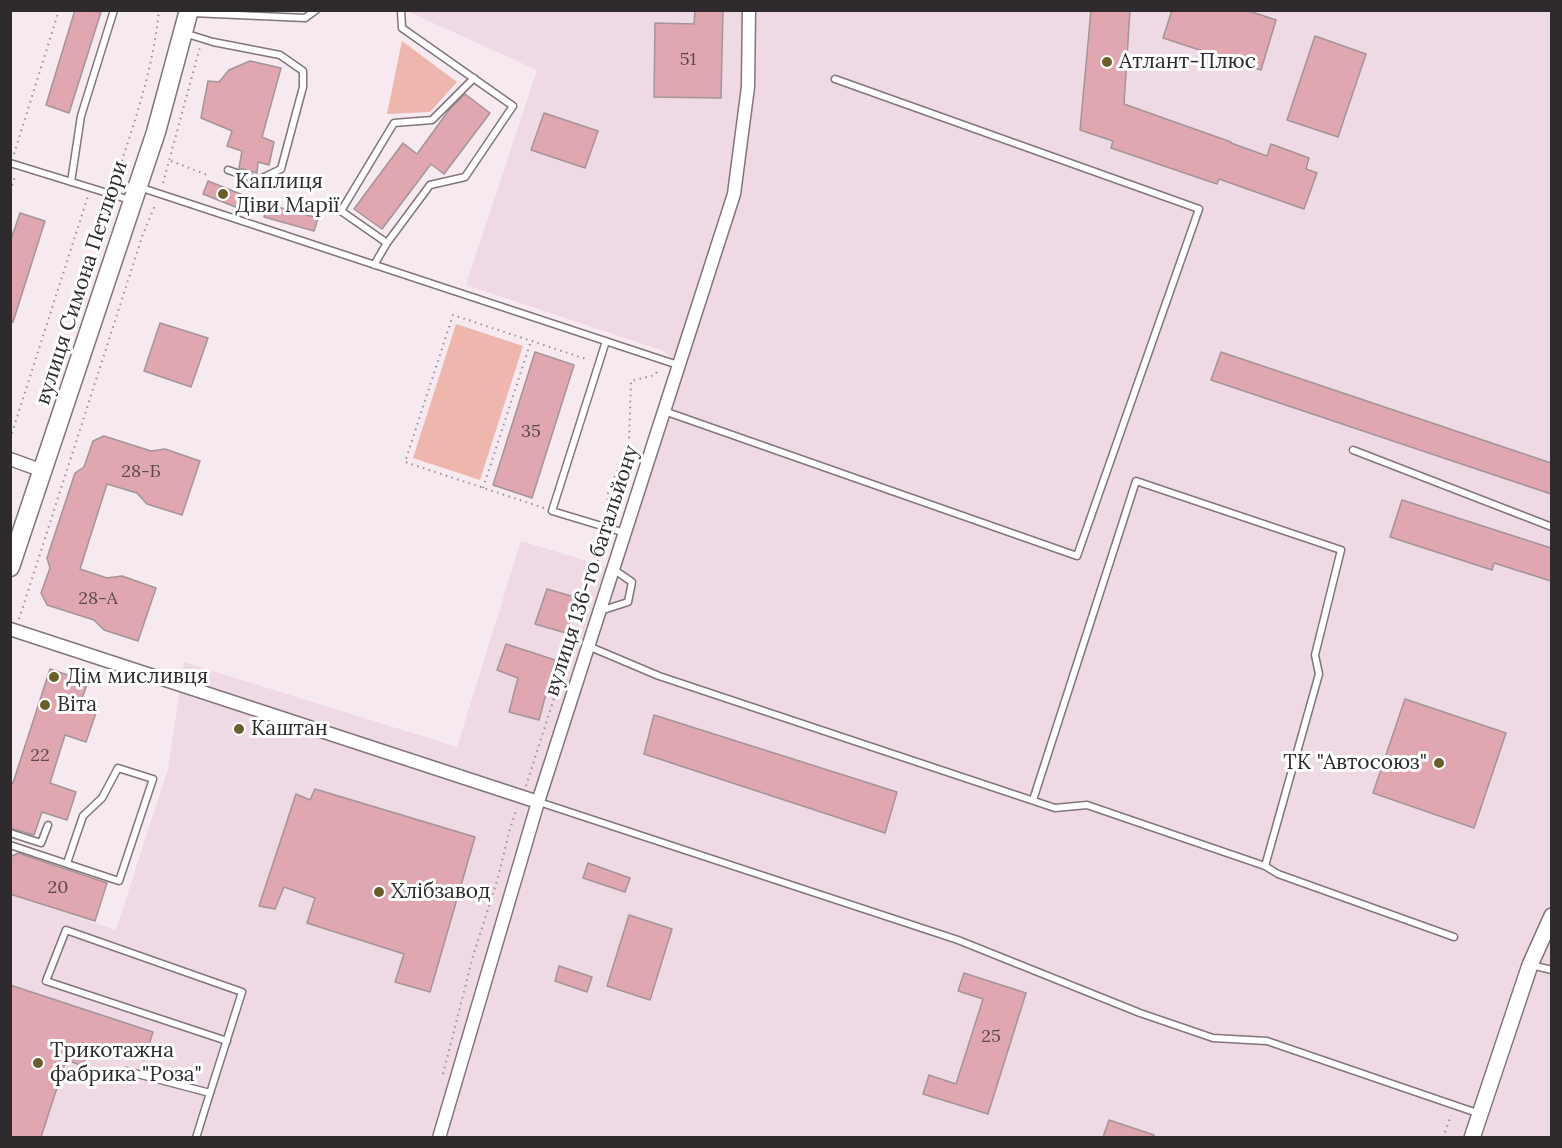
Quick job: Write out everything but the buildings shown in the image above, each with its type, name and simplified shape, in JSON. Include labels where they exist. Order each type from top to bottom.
[{"type":"main road","name":"вулиця Симона Петлюри","points":[[10,567],[156,132],[188,12]]},
{"type":"street","name":"вулиця 136-го батальйону","points":[[439,1137],[538,802],[734,194],[748,87],[749,10]]},
{"type":"street","points":[[10,459],[43,471]]},
{"type":"street","points":[[13,629],[538,802]]},
{"type":"street","points":[[1472,1137],[1530,965],[1551,916]]},
{"type":"lane","points":[[71,182],[81,116],[114,10]]},
{"type":"lane","points":[[188,12],[305,18],[316,10]]},
{"type":"lane","points":[[374,265],[387,243],[430,185],[465,177],[513,106],[402,28],[401,10]]},
{"type":"lane","points":[[183,33],[213,42],[280,55],[303,71],[303,87],[281,169],[258,180],[228,170]]},
{"type":"lane","points":[[387,243],[341,211],[394,123],[432,120],[474,78]]},
{"type":"lane","points":[[664,411],[1077,556],[1199,210],[835,79]]},
{"type":"lane","points":[[11,163],[111,194],[159,195],[678,365]]},
{"type":"lane","points":[[606,342],[552,511],[625,533]]},
{"type":"lane","points":[[1353,450],[1551,527]]},
{"type":"lane","points":[[1033,800],[1136,481],[1341,550],[1315,655],[1319,674],[1265,866]]},
{"type":"lane","points":[[600,611],[628,602],[632,582],[614,569]]},
{"type":"lane","points":[[588,646],[659,676],[1056,808],[1087,805],[1265,866],[1278,874],[1454,937]]},
{"type":"lane","points":[[10,845],[119,881],[153,780],[118,768],[102,798],[83,816],[67,863]]},
{"type":"lane","points":[[538,802],[958,940],[1140,1013],[1213,1038],[1267,1041],[1480,1114]]},
{"type":"lane","points":[[10,833],[41,843],[48,825]]},
{"type":"lane","points":[[196,1137],[227,1041],[242,992],[66,930],[46,981],[227,1041]]},
{"type":"lane","points":[[1530,965],[1551,970]]},
{"type":"lane","points":[[126,1071],[210,1093]]},
{"type":"path","points":[[11,163],[59,10]]},
{"type":"path","points":[[111,194],[145,90],[152,62],[159,10]]},
{"type":"path","points":[[13,629],[142,234],[171,161],[202,39]]},
{"type":"path","points":[[171,161],[210,176]]},
{"type":"path","points":[[10,191],[19,165]]},
{"type":"path","points":[[10,439],[90,188]]},
{"type":"path","points":[[552,511],[405,462],[453,315],[599,363]]},
{"type":"path","points":[[483,488],[531,341]]},
{"type":"path","points":[[606,524],[608,493],[629,442],[631,381],[656,375],[659,367]]},
{"type":"path","points":[[595,588],[595,571],[604,535]]},
{"type":"path","points":[[524,789],[572,642],[581,624]]},
{"type":"path","points":[[441,1081],[473,956],[521,799]]},
{"type":"path","points":[[1443,1137],[1454,1106]]},
{"type":"shaded area","points":[[411,11],[1551,11],[1551,1137],[11,1138],[11,895],[116,930],[168,769],[184,662],[457,747],[521,541],[613,569],[678,365],[664,351],[466,285],[537,70],[411,13]]},
{"type":"shaded area","points":[[402,41],[457,82],[430,112],[387,114]]},
{"type":"shaded area","points":[[456,324],[523,346],[480,480],[413,458]]},
{"type":"place","name":"Атлант-Плюс","points":[[1107,62]]},
{"type":"place","name":"Каплиця Діви Марії","points":[[223,194]]},
{"type":"place","name":"Дім мисливця","points":[[54,677]]},
{"type":"place","name":"Віта","points":[[45,705]]},
{"type":"place","name":"Каштан","points":[[239,729]]},
{"type":"place","name":"ТК \"Автосоюз\"","points":[[1439,763]]},
{"type":"place","name":"Хлібзавод","points":[[379,892]]},
{"type":"place","name":"Трикотажна фабрика \"Роза\"","points":[[38,1063]]}]
